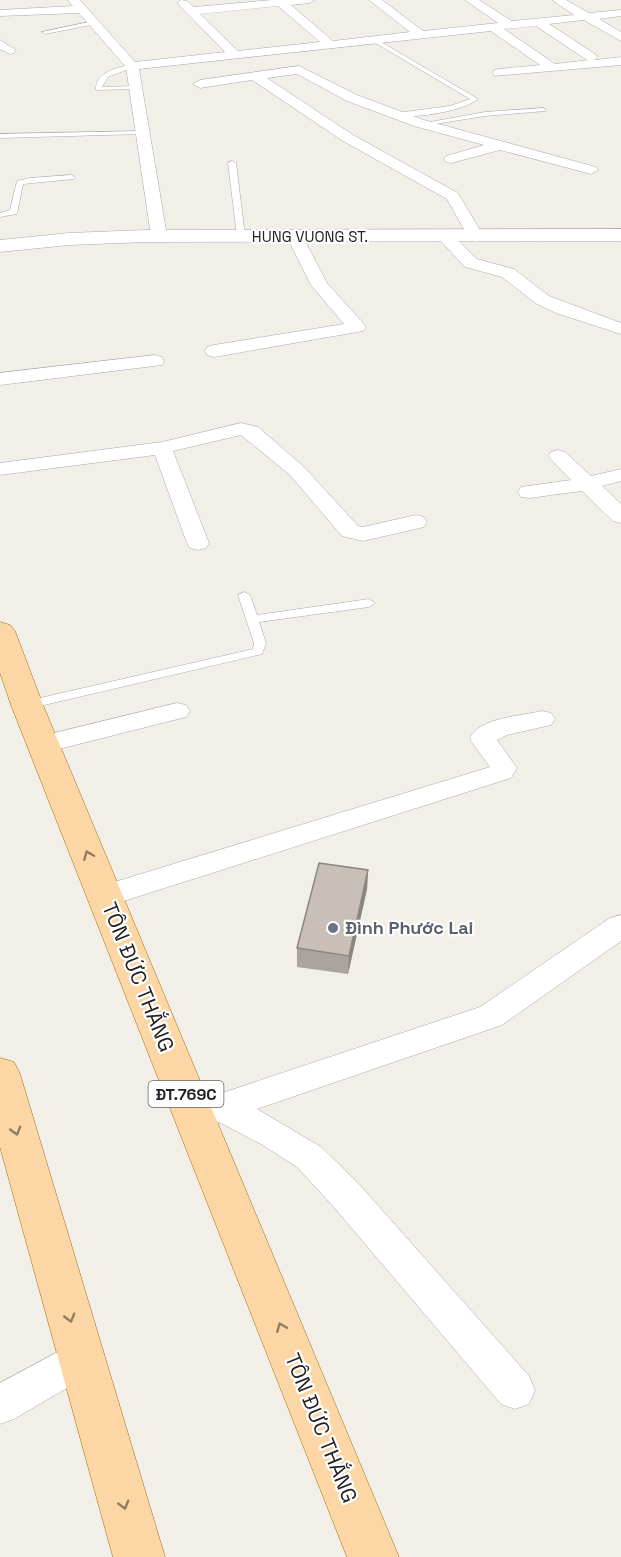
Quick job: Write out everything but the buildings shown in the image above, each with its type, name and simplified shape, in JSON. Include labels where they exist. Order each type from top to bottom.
[{"type":"main road","name":"TÔN ĐỨC THẮNG","points":[[0,631],[27,705],[105,896],[208,1111],[373,1557]]},
{"type":"main road","points":[[0,1076],[139,1557]]},
{"type":"street","points":[[180,0],[235,55]]},
{"type":"street","points":[[191,11],[309,0]]},
{"type":"street","points":[[375,0],[421,35]]},
{"type":"street","points":[[471,0],[510,25]]},
{"type":"street","points":[[558,0],[621,37]]},
{"type":"street","points":[[281,3],[331,45]]},
{"type":"street","points":[[0,13],[78,4],[132,66],[129,88],[142,132],[159,236]]},
{"type":"street","points":[[132,66],[621,13]]},
{"type":"street","points":[[538,22],[612,74]]},
{"type":"street","points":[[493,27],[553,68]]},
{"type":"street","points":[[499,74],[553,68],[593,60],[621,61]]},
{"type":"street","points":[[200,84],[299,70],[352,98],[422,124],[591,171]]},
{"type":"street","points":[[256,77],[348,138],[453,196],[476,237]]},
{"type":"street","points":[[451,159],[500,145]]},
{"type":"street","name":"HUNG VUONG ST.","points":[[0,246],[69,239],[159,236],[621,236]]},
{"type":"street","points":[[213,351],[357,327],[320,285],[295,237]]},
{"type":"street","points":[[445,237],[471,263],[508,273],[543,300],[562,309],[621,329]]},
{"type":"street","points":[[0,379],[155,362]]},
{"type":"street","points":[[0,468],[96,458],[162,447],[230,430],[251,431],[316,490],[350,531],[363,534],[416,522]]},
{"type":"street","points":[[162,447],[198,543]]},
{"type":"street","points":[[558,456],[621,516]]},
{"type":"street","points":[[530,492],[586,484],[621,475]]},
{"type":"street","points":[[43,744],[177,711]]},
{"type":"street","points":[[105,896],[502,772],[504,768],[502,763],[484,742],[483,737],[499,729],[542,719]]},
{"type":"street","points":[[208,1111],[491,1016],[621,926]]},
{"type":"street","points":[[208,1111],[273,1134],[309,1157],[346,1195],[515,1390]]},
{"type":"street","points":[[0,1405],[82,1358]]},
{"type":"lane","points":[[45,32],[94,24]]},
{"type":"lane","points":[[374,40],[475,99],[467,104],[397,115]]},
{"type":"lane","points":[[129,88],[99,90],[103,77],[111,72],[132,66]]},
{"type":"lane","points":[[422,124],[485,114],[544,110]]},
{"type":"lane","points":[[0,136],[142,132]]},
{"type":"lane","points":[[232,163],[242,236]]},
{"type":"lane","points":[[0,215],[14,212],[20,183],[30,180],[71,177]]},
{"type":"lane","points":[[27,705],[258,651],[260,643],[244,595]]},
{"type":"lane","points":[[252,619],[369,603]]},
{"type":"place","name":"Đình Phước Lai","points":[[333,928]]}]
